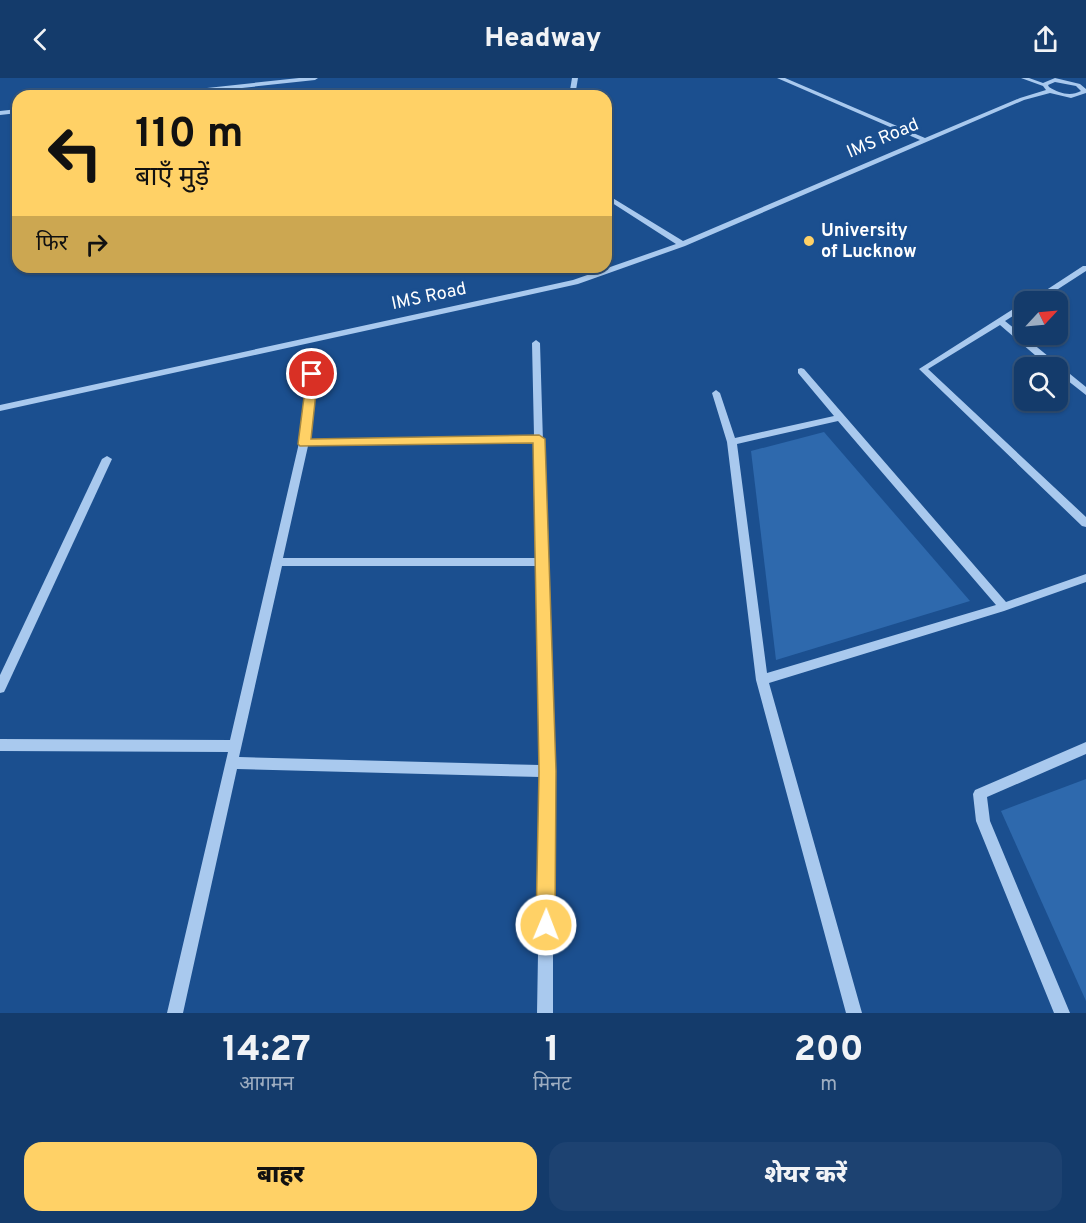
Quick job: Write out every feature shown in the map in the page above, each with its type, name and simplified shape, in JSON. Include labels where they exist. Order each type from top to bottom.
[{"type":"street","points":[[206,90],[315,78]]},
{"type":"street","points":[[780,78],[924,140]]},
{"type":"street","points":[[1024,78],[1086,102]]},
{"type":"street","points":[[1074,83],[1085,78]]},
{"type":"street","points":[[1052,79],[1074,83],[1085,91],[1079,95],[1070,96]]},
{"type":"street","name":"IMS Road","points":[[612,269],[682,244],[1022,99],[1047,88],[1052,79]]},
{"type":"street","points":[[612,200],[682,244]]},
{"type":"street","points":[[1049,291],[1086,268]]},
{"type":"street","name":"IMS Road","points":[[0,408],[575,282],[600,273]]},
{"type":"street","points":[[1014,312],[923,369],[1086,523]]},
{"type":"street","points":[[1000,321],[1044,357]]},
{"type":"street","points":[[536,343],[547,771],[545,1013]]},
{"type":"street","points":[[801,371],[1004,607]]},
{"type":"street","points":[[175,1013],[304,444],[312,374]]},
{"type":"street","points":[[1068,377],[1086,392]]},
{"type":"street","points":[[716,393],[732,442],[762,680],[854,1013]]},
{"type":"street","points":[[732,442],[840,418]]},
{"type":"street","points":[[304,444],[539,439]]},
{"type":"street","points":[[0,688],[107,459]]},
{"type":"street","points":[[277,562],[542,562]]},
{"type":"street","points":[[762,680],[1004,607],[1086,578]]},
{"type":"street","points":[[0,745],[236,746]]},
{"type":"street","points":[[1062,1013],[983,821],[980,794],[1086,748]]},
{"type":"street","points":[[232,763],[547,771]]},
{"type":"shaded area","points":[[824,432],[970,601],[776,660],[751,451]]},
{"type":"shaded area","points":[[1086,779],[1086,1001],[1001,811]]},
{"type":"place","name":"University of Lucknow","points":[[809,241]]},
{"type":"route","points":[[312,374],[304,444],[539,439],[547,771],[546,925]]}]
